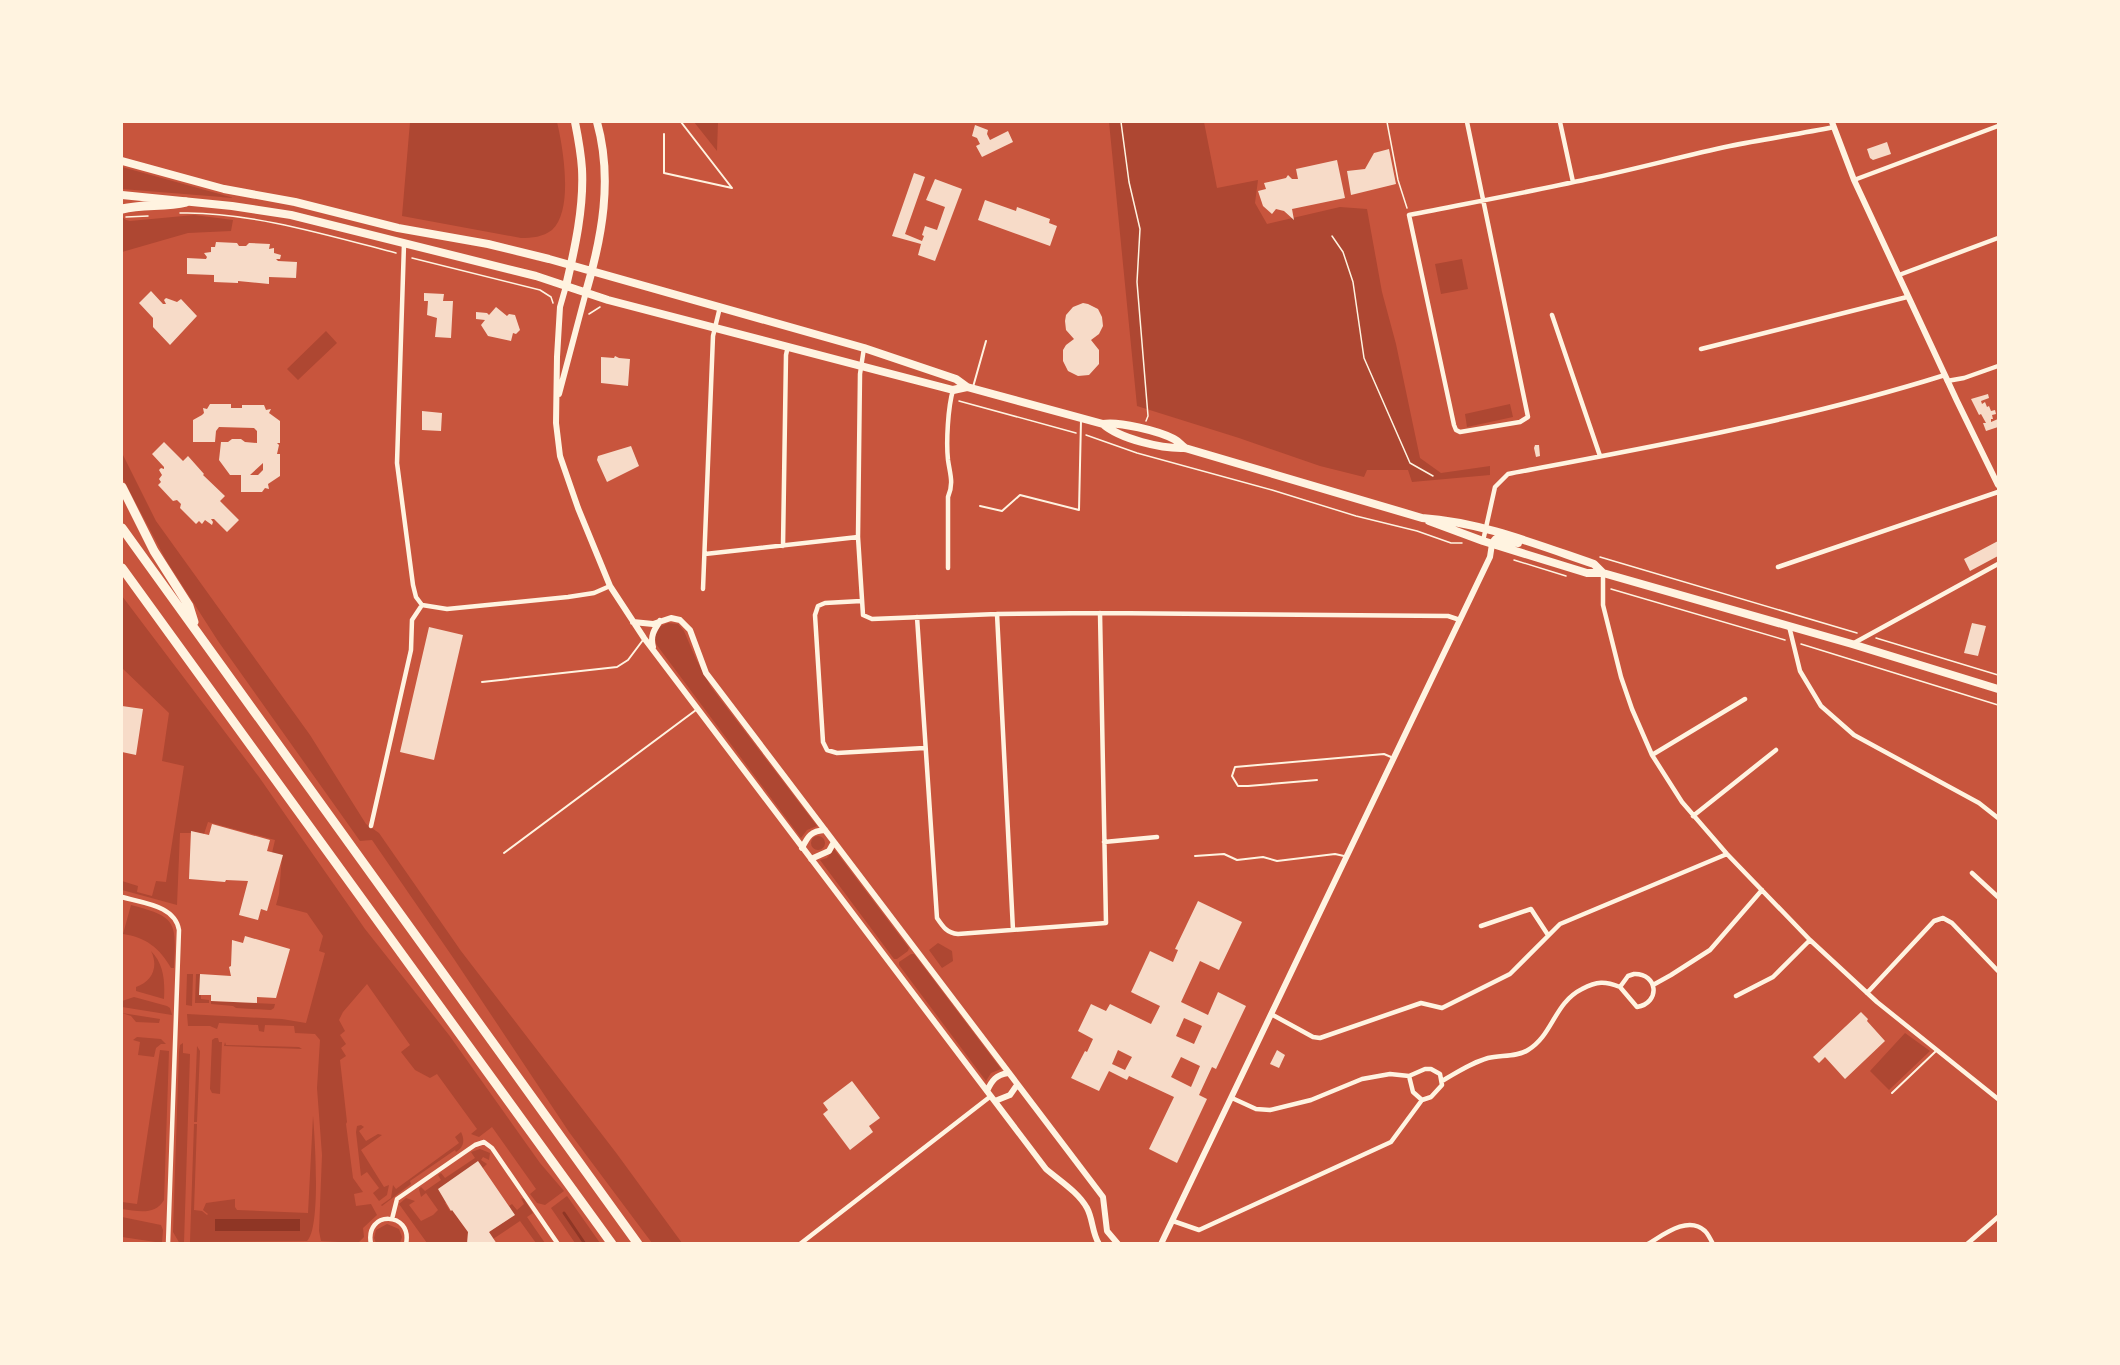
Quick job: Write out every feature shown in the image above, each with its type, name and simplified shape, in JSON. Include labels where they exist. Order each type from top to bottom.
[{"type":"highway","points":[[122,209],[154,205],[170,206],[186,201]]},
{"type":"highway","points":[[122,487],[154,551],[189,606],[196,630]]},
{"type":"highway","points":[[122,528],[638,1244]]},
{"type":"highway","points":[[122,568],[612,1244]]},
{"type":"main road","points":[[566,286],[575,246],[582,193],[582,168],[575,122]]},
{"type":"main road","points":[[586,292],[602,222],[605,189],[603,142],[597,122]]},
{"type":"main road","points":[[122,161],[224,189],[295,202],[398,228],[489,244],[720,307],[864,348],[956,379],[970,388],[1103,424],[1114,422],[1144,429],[1173,438],[1185,448],[1422,518],[1483,542],[1591,575],[1603,573],[1852,644],[1998,689]]},
{"type":"main road","points":[[122,195],[252,208],[291,215],[536,276],[714,328],[953,390],[970,388]]},
{"type":"main road","points":[[1422,518],[1453,520],[1594,564],[1603,573]]},
{"type":"main road","points":[[1492,544],[1495,533]]},
{"type":"main road","points":[[1492,544],[1496,539],[1545,548]]},
{"type":"street","points":[[1467,122],[1483,200],[1528,417],[1520,422],[1467,433],[1456,430],[1409,214],[1483,200],[1573,182],[1833,124],[1854,180],[1907,297],[1997,481]]},
{"type":"street","points":[[1560,122],[1573,182]]},
{"type":"street","points":[[1854,180],[1998,126]]},
{"type":"street","points":[[1899,275],[1998,238]]},
{"type":"street","points":[[404,244],[397,463],[416,597],[422,605],[447,609],[568,597],[594,593],[610,586]]},
{"type":"street","points":[[566,286],[560,307],[556,403],[557,440],[565,471],[610,586],[644,638],[1046,1169],[1080,1197],[1088,1210],[1099,1244]]},
{"type":"street","points":[[556,403],[586,292]]},
{"type":"street","points":[[1701,349],[1907,297]]},
{"type":"street","points":[[703,589],[714,328],[720,307]]},
{"type":"street","points":[[1552,315],[1600,456]]},
{"type":"street","points":[[783,546],[788,346]]},
{"type":"street","points":[[864,348],[860,366],[858,537],[863,615],[872,619],[1100,613],[1448,616],[1460,620]]},
{"type":"street","points":[[1483,542],[1495,487],[1508,474],[1676,443],[1946,378],[1964,378],[1998,366]]},
{"type":"street","points":[[948,568],[948,497],[952,488],[948,461],[950,399],[953,390]]},
{"type":"street","points":[[1778,567],[1998,492]]},
{"type":"street","points":[[705,554],[858,537]]},
{"type":"street","points":[[1161,1244],[1490,557],[1492,544]]},
{"type":"street","points":[[1852,644],[1998,564]]},
{"type":"street","points":[[1603,573],[1603,606],[1621,677],[1632,709],[1652,755],[1693,816],[1810,940],[1867,993],[1998,1099]]},
{"type":"street","points":[[861,601],[825,603],[818,606],[814,615],[823,742],[827,750],[837,753],[924,748]]},
{"type":"street","points":[[371,826],[411,650],[412,620],[422,605]]},
{"type":"street","points":[[917,617],[937,918],[944,929],[951,933],[1106,923],[1100,613]]},
{"type":"street","points":[[997,614],[1013,930]]},
{"type":"street","points":[[644,638],[653,624],[671,618],[680,620],[690,630],[706,673],[1103,1197],[1107,1231],[1118,1244]]},
{"type":"street","points":[[654,650],[652,634],[660,620]]},
{"type":"street","points":[[633,622],[653,624]]},
{"type":"street","points":[[1789,626],[1800,671],[1821,706],[1829,714],[1854,735],[1979,803],[1998,818]]},
{"type":"street","points":[[1652,755],[1745,699]]},
{"type":"street","points":[[1693,816],[1776,750]]},
{"type":"street","points":[[802,848],[809,834],[825,830]]},
{"type":"street","points":[[1104,842],[1157,837]]},
{"type":"street","points":[[811,859],[829,851],[834,842]]},
{"type":"street","points":[[1271,1014],[1313,1037],[1320,1038],[1421,1003],[1442,1008],[1510,974],[1560,924],[1727,854]]},
{"type":"street","points":[[1972,873],[1998,897]]},
{"type":"street","points":[[1653,985],[1710,950],[1762,890]]},
{"type":"street","points":[[122,897],[165,910],[175,918],[179,930],[168,1244]]},
{"type":"street","points":[[1481,926],[1531,909],[1548,935]]},
{"type":"street","points":[[1867,993],[1934,921],[1943,918],[1952,923],[1998,971]]},
{"type":"street","points":[[1736,996],[1773,977],[1810,940]]},
{"type":"street","points":[[1442,1080],[1488,1058],[1527,1051],[1541,1040],[1558,1010],[1571,994],[1593,982],[1606,981],[1620,987],[1637,1007],[1650,1001],[1654,990],[1645,975],[1634,974],[1623,981],[1620,987]]},
{"type":"street","points":[[1173,1221],[1199,1230],[1391,1142],[1422,1100],[1431,1097],[1442,1085],[1442,1080],[1440,1074],[1431,1069],[1409,1076],[1390,1074],[1362,1079],[1311,1100],[1270,1110],[1256,1109],[1232,1098]]},
{"type":"street","points":[[991,1096],[993,1079],[1008,1072]]},
{"type":"street","points":[[1409,1076],[1413,1092],[1422,1100]]},
{"type":"street","points":[[800,1244],[991,1096],[1010,1095],[1017,1085]]},
{"type":"street","points":[[392,1219],[397,1199],[475,1145],[484,1142],[492,1148],[558,1244]]},
{"type":"street","points":[[1966,1244],[1998,1217]]},
{"type":"street","points":[[369,1243],[373,1226],[383,1219],[392,1219],[397,1220],[404,1227],[407,1237],[406,1244]]},
{"type":"street","points":[[1648,1244],[1678,1226],[1698,1227],[1705,1231],[1713,1244]]},
{"type":"lane","points":[[664,134],[663,174],[732,188],[681,122]]},
{"type":"lane","points":[[970,388],[986,341]]},
{"type":"lane","points":[[980,506],[1002,511],[1020,495],[1079,510],[1081,418]]},
{"type":"lane","points":[[482,682],[618,667],[628,660],[644,638]]},
{"type":"lane","points":[[504,853],[698,709]]},
{"type":"lane","points":[[1317,780],[1238,786],[1232,776],[1235,767],[1384,754],[1394,758]]},
{"type":"lane","points":[[1194,856],[1224,854],[1237,860],[1263,857],[1277,861],[1335,854],[1347,857]]},
{"type":"lane","points":[[1892,1093],[1938,1049]]},
{"type":"path","points":[[1121,122],[1129,182],[1140,229],[1137,282],[1148,416],[1145,425]]},
{"type":"path","points":[[1387,122],[1398,180],[1409,214]]},
{"type":"path","points":[[122,209],[129,218],[151,215]]},
{"type":"path","points":[[172,213],[246,219],[308,230],[540,290],[551,297],[553,305]]},
{"type":"path","points":[[1332,236],[1343,252],[1353,282],[1364,358],[1410,463],[1433,476]]},
{"type":"path","points":[[586,314],[588,315],[599,307],[605,308]]},
{"type":"path","points":[[950,399],[1081,434],[1137,453],[1356,516],[1417,531],[1451,543],[1463,543]]},
{"type":"path","points":[[1505,548],[1508,557],[1519,563],[1575,579]]},
{"type":"path","points":[[1600,557],[1998,675]]},
{"type":"path","points":[[1604,586],[1998,705]]},
{"type":"shaded area","points":[[410,122],[557,122],[565,178],[565,194],[559,221],[552,230],[545,234],[521,238],[402,216]]},
{"type":"shaded area","points":[[694,122],[718,122],[717,151]]},
{"type":"shaded area","points":[[1109,122],[1204,122],[1217,188],[1258,180],[1255,203],[1267,224],[1340,207],[1367,209],[1382,292],[1396,344],[1420,458],[1441,473],[1490,466],[1490,475],[1412,482],[1408,470],[1367,470],[1364,477],[1320,466],[1137,406]]},
{"type":"shaded area","points":[[122,167],[234,198],[122,189]]},
{"type":"shaded area","points":[[194,215],[233,220],[231,231],[188,233],[122,252],[122,217],[130,221]]},
{"type":"shaded area","points":[[1462,259],[1468,289],[1441,294],[1435,264]]},
{"type":"shaded area","points":[[326,331],[337,343],[298,380],[287,369]]},
{"type":"shaded area","points":[[1510,404],[1513,417],[1467,427],[1465,414]]},
{"type":"shaded area","points":[[122,453],[156,521],[310,735],[366,824],[379,833],[461,951],[617,1154],[682,1243],[652,1243],[569,1132],[372,840],[360,841],[218,641],[166,560],[122,477]]},
{"type":"shaded area","points":[[122,596],[259,777],[365,929],[449,1035],[540,1163],[564,1191],[545,1205],[537,1203],[530,1194],[536,1189],[492,1127],[479,1137],[471,1134],[477,1129],[437,1074],[430,1078],[415,1070],[401,1052],[410,1045],[367,984],[339,1020],[345,1031],[340,1035],[346,1044],[341,1048],[346,1056],[340,1060],[353,1178],[363,1192],[354,1194],[356,1206],[371,1204],[377,1215],[363,1228],[364,1237],[358,1243],[321,1241],[319,1231],[322,1155],[317,1088],[320,1040],[315,1034],[295,1033],[294,1026],[265,1025],[264,1032],[259,1031],[258,1025],[219,1023],[217,1029],[210,1026],[188,1026],[187,1014],[282,1019],[306,1023],[325,953],[319,951],[323,936],[307,913],[276,905],[282,856],[272,853],[275,840],[208,822],[204,834],[191,831],[191,833],[180,833],[177,905],[122,890],[122,881],[138,886],[137,892],[152,896],[156,881],[166,882],[184,766],[162,761],[169,713],[122,668]]},
{"type":"shaded area","points":[[668,623],[678,624],[684,631],[711,687],[817,826],[807,830],[801,838],[656,644],[655,637],[659,627]]},
{"type":"shaded area","points":[[818,836],[823,838],[825,843],[823,848],[818,850],[813,848],[811,843],[813,838]]},
{"type":"shaded area","points":[[834,849],[909,948],[897,959],[894,959],[820,860],[827,858]]},
{"type":"shaded area","points":[[131,905],[158,914],[171,924],[175,941],[174,968],[171,968],[157,949],[145,941],[123,934]]},
{"type":"shaded area","points":[[938,943],[952,951],[953,961],[942,968],[929,950]]},
{"type":"shaded area","points":[[151,951],[159,961],[163,973],[164,999],[136,991],[136,987],[150,978],[154,968]]},
{"type":"shaded area","points":[[914,954],[1001,1069],[991,1073],[986,1081],[899,965],[899,962]]},
{"type":"shaded area","points":[[187,974],[193,974],[192,1006],[186,1005]]},
{"type":"shaded area","points":[[196,974],[200,974],[201,999],[209,1000],[209,1003],[195,1003]]},
{"type":"shaded area","points":[[134,997],[167,1006],[172,1015],[122,1007],[122,1001]]},
{"type":"shaded area","points":[[211,1001],[275,1004],[271,1010],[236,1008],[211,1004]]},
{"type":"shaded area","points":[[122,1013],[160,1019],[159,1023],[136,1022],[131,1016]]},
{"type":"shaded area","points":[[1905,1033],[1930,1051],[1889,1090],[1870,1071]]},
{"type":"shaded area","points":[[137,1037],[161,1039],[166,1044],[161,1044],[156,1048],[154,1057],[138,1055],[140,1042],[133,1040]]},
{"type":"shaded area","points":[[215,1038],[222,1042],[220,1094],[212,1093],[210,1089],[212,1040]]},
{"type":"shaded area","points":[[225,1042],[226,1045],[299,1047],[302,1049],[224,1046]]},
{"type":"shaded area","points":[[183,1043],[183,1053],[190,1054],[184,1243],[180,1244],[173,1232],[179,1052],[180,1045]]},
{"type":"shaded area","points":[[197,1046],[200,1051],[197,1122],[194,1122]]},
{"type":"shaded area","points":[[160,1050],[169,1051],[164,1200],[151,1210],[122,1209],[122,1202],[137,1204]]},
{"type":"shaded area","points":[[313,1116],[316,1202],[311,1233],[307,1241],[190,1242],[194,1124],[197,1124],[194,1210],[202,1211],[207,1215],[203,1210],[206,1203],[235,1199],[237,1210],[308,1213]]},
{"type":"shaded area","points":[[357,1126],[364,1127],[359,1131],[366,1141],[378,1134],[382,1135],[361,1150],[384,1187],[389,1185],[387,1195],[379,1201],[373,1193],[379,1188],[367,1172],[361,1176],[356,1132]]},
{"type":"shaded area","points":[[461,1132],[463,1143],[459,1150],[456,1152],[455,1150],[410,1181],[411,1184],[382,1206],[381,1205],[391,1198],[393,1185],[396,1189],[459,1143],[455,1137]]},
{"type":"shaded area","points":[[480,1149],[490,1153],[489,1160],[483,1157],[481,1160],[487,1164],[445,1203],[468,1232],[467,1243],[427,1243],[399,1204],[406,1198],[415,1201],[409,1205],[421,1221],[433,1215],[438,1210],[426,1193],[421,1197],[419,1189],[421,1187],[425,1191],[441,1180],[438,1175],[441,1173],[445,1178],[475,1158],[471,1152]]},
{"type":"shaded area","points":[[567,1196],[600,1243],[575,1243],[551,1208]]},
{"type":"shaded area","points":[[521,1198],[533,1213],[527,1217],[545,1243],[536,1243],[520,1221],[493,1239],[489,1232],[514,1215],[509,1206],[512,1204],[517,1210],[524,1204]]},
{"type":"shaded area","points":[[122,1217],[161,1225],[162,1243],[122,1237]]},
{"type":"shaded area","points":[[215,1219],[300,1219],[300,1231],[215,1231]]},
{"type":"shaded area","points":[[387,1224],[399,1229],[402,1237],[400,1243],[376,1243],[374,1238],[376,1230]]},
{"type":"building","points":[[975,125],[988,130],[990,140],[1008,131],[1013,142],[982,157],[976,146],[980,144],[977,138],[972,136]]},
{"type":"building","points":[[1887,142],[1891,154],[1873,160],[1870,158],[1867,149]]},
{"type":"building","points":[[1389,149],[1396,184],[1351,195],[1347,171],[1365,169],[1374,153]]},
{"type":"building","points":[[1337,160],[1345,198],[1292,209],[1294,220],[1284,211],[1276,209],[1272,214],[1263,206],[1258,191],[1266,189],[1264,183],[1286,178],[1288,175],[1292,179],[1298,179],[1296,169]]},
{"type":"building","points":[[914,173],[925,177],[905,234],[922,241],[925,226],[937,230],[945,207],[926,200],[935,179],[962,189],[935,261],[918,255],[921,244],[892,236]]},
{"type":"building","points":[[985,200],[1016,211],[1017,207],[1050,219],[1049,223],[1057,226],[1050,246],[978,220]]},
{"type":"building","points":[[216,242],[237,243],[239,246],[246,246],[249,243],[270,244],[269,249],[274,248],[274,253],[281,255],[280,259],[276,259],[278,261],[297,262],[296,278],[269,277],[269,284],[238,281],[238,283],[214,282],[214,275],[187,274],[187,258],[206,259],[204,253],[211,252],[211,247],[215,247]]},
{"type":"building","points":[[151,291],[163,304],[166,304],[164,300],[166,298],[177,302],[181,299],[197,316],[170,345],[153,327],[153,318],[139,303]]},
{"type":"building","points":[[424,293],[444,294],[443,301],[453,301],[451,338],[435,337],[437,318],[427,315],[428,301],[424,301]]},
{"type":"building","points":[[1083,303],[1098,309],[1103,326],[1099,334],[1091,340],[1099,350],[1099,364],[1089,375],[1078,376],[1068,371],[1063,361],[1063,350],[1074,339],[1066,330],[1066,315],[1073,307]]},
{"type":"building","points":[[496,307],[507,316],[515,315],[520,330],[516,334],[513,333],[511,341],[488,336],[481,325],[485,320],[476,319],[476,312],[489,315]]},
{"type":"building","points":[[615,356],[630,359],[628,386],[601,383],[601,357],[614,358]]},
{"type":"building","points":[[1988,394],[1989,398],[1981,401],[1982,404],[1985,402],[1987,407],[1989,406],[1991,411],[1995,410],[1996,414],[1992,415],[1991,422],[1998,419],[1998,427],[1986,431],[1983,423],[1986,423],[1971,399]]},
{"type":"building","points":[[210,404],[231,404],[231,408],[242,408],[242,405],[264,405],[266,410],[271,409],[269,413],[280,421],[280,443],[277,443],[279,445],[277,454],[280,454],[280,476],[268,484],[269,489],[265,488],[262,492],[241,492],[241,475],[230,475],[219,460],[221,442],[241,439],[245,442],[257,443],[257,431],[254,428],[219,427],[216,431],[215,442],[193,442],[193,420],[204,413],[203,408],[207,409]],"holes":[[[263,463],[263,470],[258,475],[250,475]]]},
{"type":"building","points":[[422,411],[442,413],[441,431],[422,430]]},
{"type":"building","points":[[164,442],[183,461],[188,456],[203,475],[225,496],[220,501],[239,520],[227,532],[214,519],[211,519],[212,525],[205,520],[202,524],[199,521],[196,524],[180,508],[181,504],[177,500],[173,501],[158,485],[162,475],[159,470],[164,467],[152,454]]},
{"type":"building","points":[[1535,445],[1539,445],[1540,456],[1536,457]]},
{"type":"building","points":[[631,446],[639,466],[607,482],[597,460],[598,456]]},
{"type":"building","points":[[1998,541],[1998,556],[1970,571],[1964,559]]},
{"type":"building","points":[[1972,623],[1986,626],[1978,656],[1964,653]]},
{"type":"building","points":[[429,627],[463,635],[434,760],[400,752]]},
{"type":"building","points":[[122,706],[143,709],[136,755],[122,752]]},
{"type":"building","points":[[212,824],[270,840],[267,851],[283,855],[267,911],[261,909],[258,920],[239,915],[248,881],[189,879],[191,831],[209,835]]},
{"type":"building","points":[[1198,901],[1242,922],[1219,970],[1200,961],[1181,1002],[1208,1015],[1218,992],[1246,1006],[1216,1069],[1212,1067],[1199,1095],[1207,1099],[1177,1163],[1149,1149],[1174,1097],[1129,1076],[1127,1080],[1109,1071],[1099,1091],[1071,1078],[1093,1039],[1078,1031],[1091,1004],[1106,1011],[1110,1004],[1151,1024],[1160,1006],[1131,992],[1150,951],[1173,962],[1178,950],[1175,949]],"holes":[[[1184,1018],[1202,1026],[1194,1044],[1176,1036]],[[1118,1050],[1132,1057],[1125,1070],[1112,1064]],[[1181,1057],[1200,1066],[1191,1087],[1171,1077]]]},
{"type":"building","points":[[245,936],[290,949],[276,998],[257,997],[257,1003],[211,1001],[211,995],[199,995],[200,974],[231,976],[229,967],[231,966],[232,940],[243,943]]},
{"type":"building","points":[[1861,1012],[1885,1041],[1845,1079],[1825,1057],[1819,1063],[1813,1057]]},
{"type":"building","points":[[1277,1050],[1285,1055],[1279,1068],[1270,1064]]},
{"type":"building","points":[[852,1081],[880,1118],[869,1126],[873,1132],[850,1150],[823,1114],[828,1110],[823,1103]]},
{"type":"building","points":[[478,1161],[515,1215],[489,1232],[497,1244],[467,1244],[468,1232],[451,1211],[438,1189]]},
{"type":"waterway","points":[[564,1213],[585,1244]]}]
